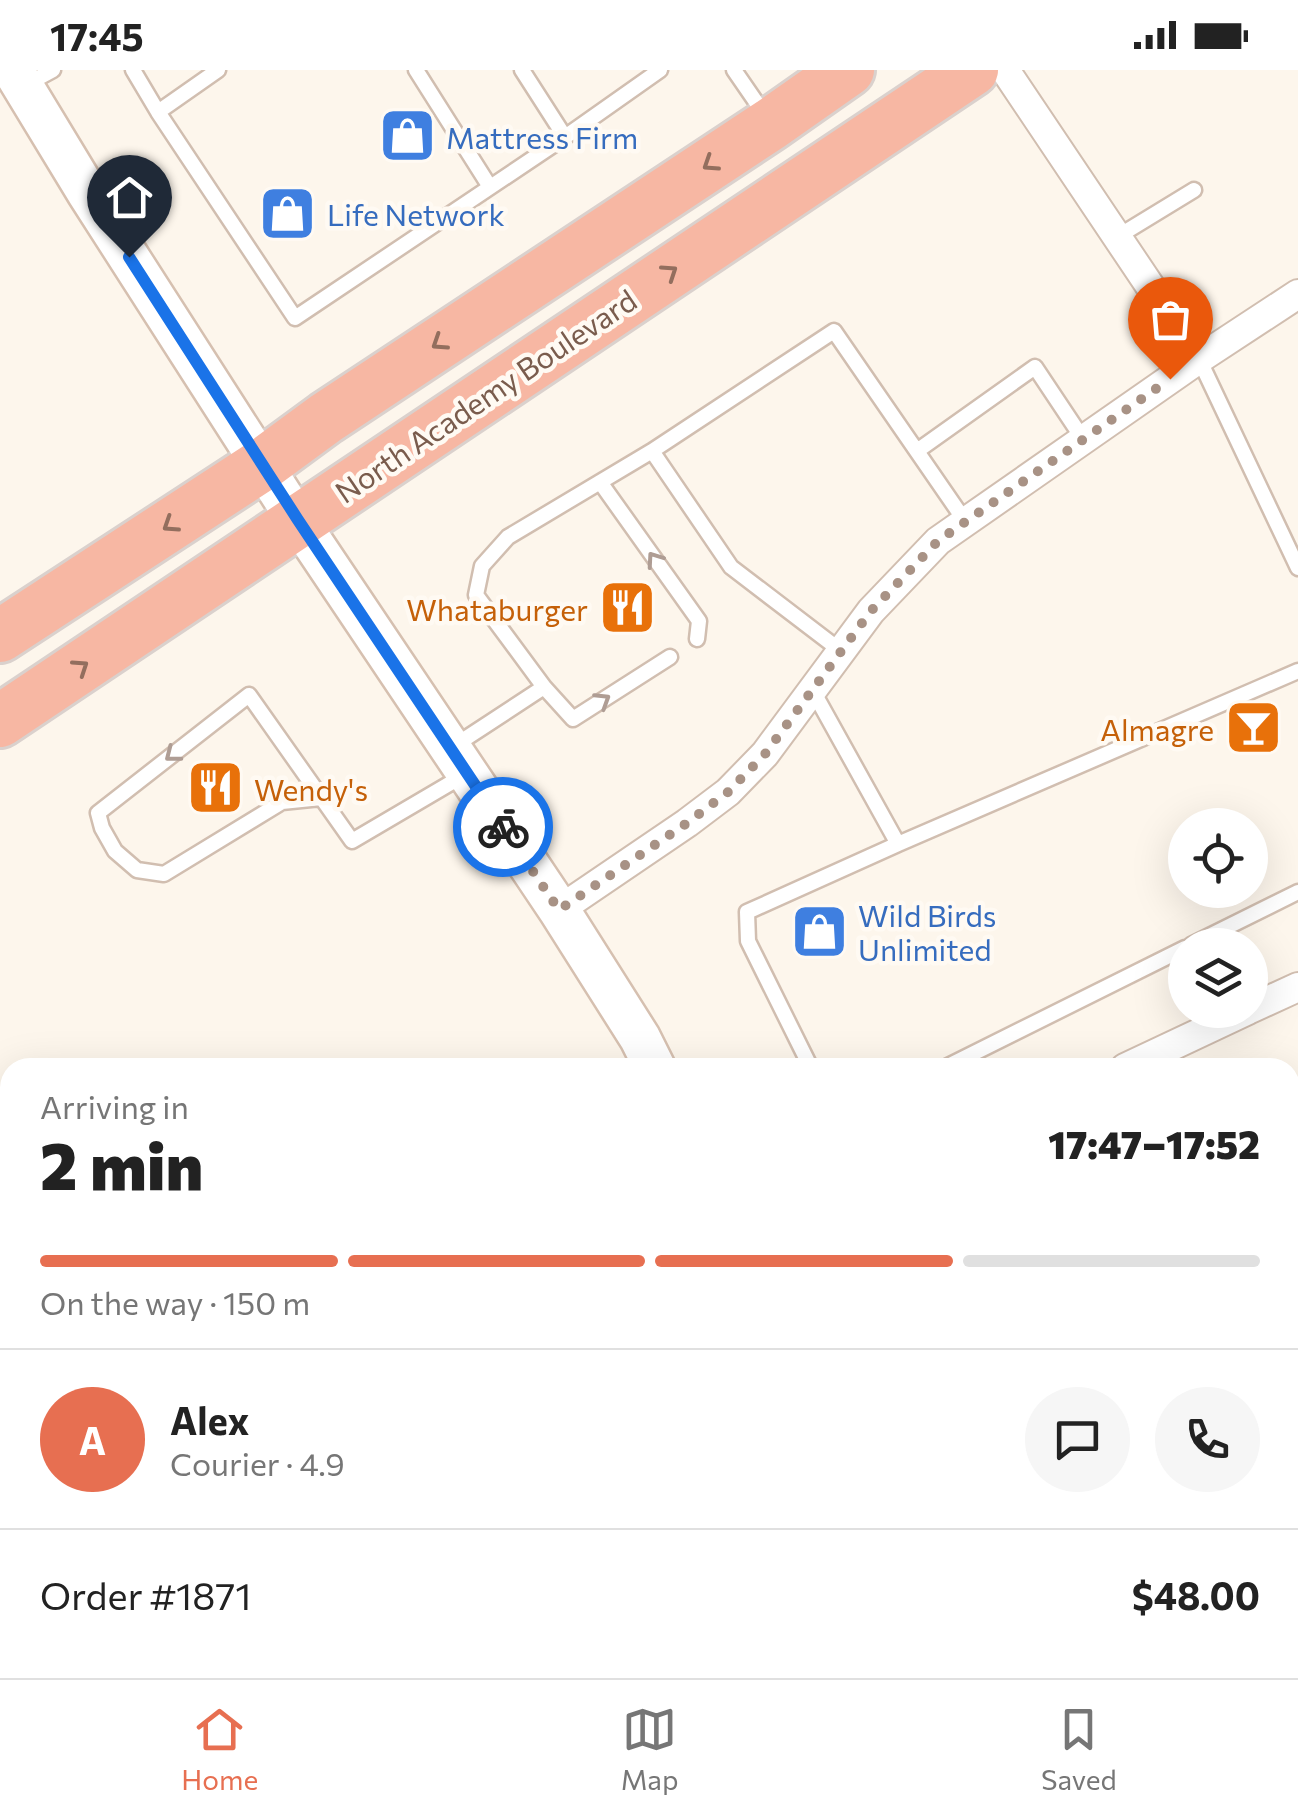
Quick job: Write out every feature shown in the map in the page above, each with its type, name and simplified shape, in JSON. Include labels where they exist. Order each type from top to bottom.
[{"type":"highway","points":[[0,636],[848,70]]},
{"type":"highway","name":"North Academy Boulevard","points":[[0,721],[972,70]]},
{"type":"street","points":[[1004,70],[1199,358]]},
{"type":"street","points":[[30,76],[87,192],[298,520],[559,910],[650,1058]]},
{"type":"street","points":[[559,910],[728,792],[765,754],[871,611],[938,541],[1199,358],[1298,294]]},
{"type":"street","points":[[1268,1001],[1298,987]]},
{"type":"street","points":[[1146,1058],[1210,1028]]},
{"type":"lane","points":[[133,70],[295,318],[660,70]]},
{"type":"lane","points":[[158,112],[218,70]]},
{"type":"lane","points":[[416,70],[490,187]]},
{"type":"lane","points":[[522,70],[564,137]]},
{"type":"lane","points":[[734,70],[771,124]]},
{"type":"lane","points":[[1117,236],[1194,190]]},
{"type":"lane","points":[[670,657],[573,719],[544,687],[476,594],[482,566],[508,537],[652,451],[834,330],[965,521]]},
{"type":"lane","points":[[1199,358],[1298,568]]},
{"type":"lane","points":[[917,451],[1035,367],[1083,440]]},
{"type":"lane","points":[[652,451],[731,567],[841,652]]},
{"type":"lane","points":[[600,482],[699,622],[698,639]]},
{"type":"lane","points":[[806,1058],[748,941],[747,912],[1298,672]]},
{"type":"lane","points":[[321,798],[282,802],[164,874],[136,870],[116,851],[102,828],[98,812],[249,695],[352,842],[459,761],[544,687]]},
{"type":"lane","points":[[812,690],[898,844]]},
{"type":"lane","points":[[1226,928],[1298,892]]},
{"type":"lane","points":[[964,1058],[1168,957]]},
{"type":"way so far","points":[[503,827],[559,910],[728,792],[765,754],[871,611],[938,541],[1170,379]]},
{"type":"place","name":"Mattress Firm","points":[[407,136]]},
{"type":"place","name":"Life Network","points":[[288,213]]},
{"type":"place","name":"Whataburger","points":[[627,608]]},
{"type":"place","name":"Almagre","points":[[1253,728]]},
{"type":"place","name":"Wendy's","points":[[215,788]]},
{"type":"place","name":"Wild Birds Unlimited","points":[[819,931]]},
{"type":"route","points":[[129,257],[503,827]]}]
